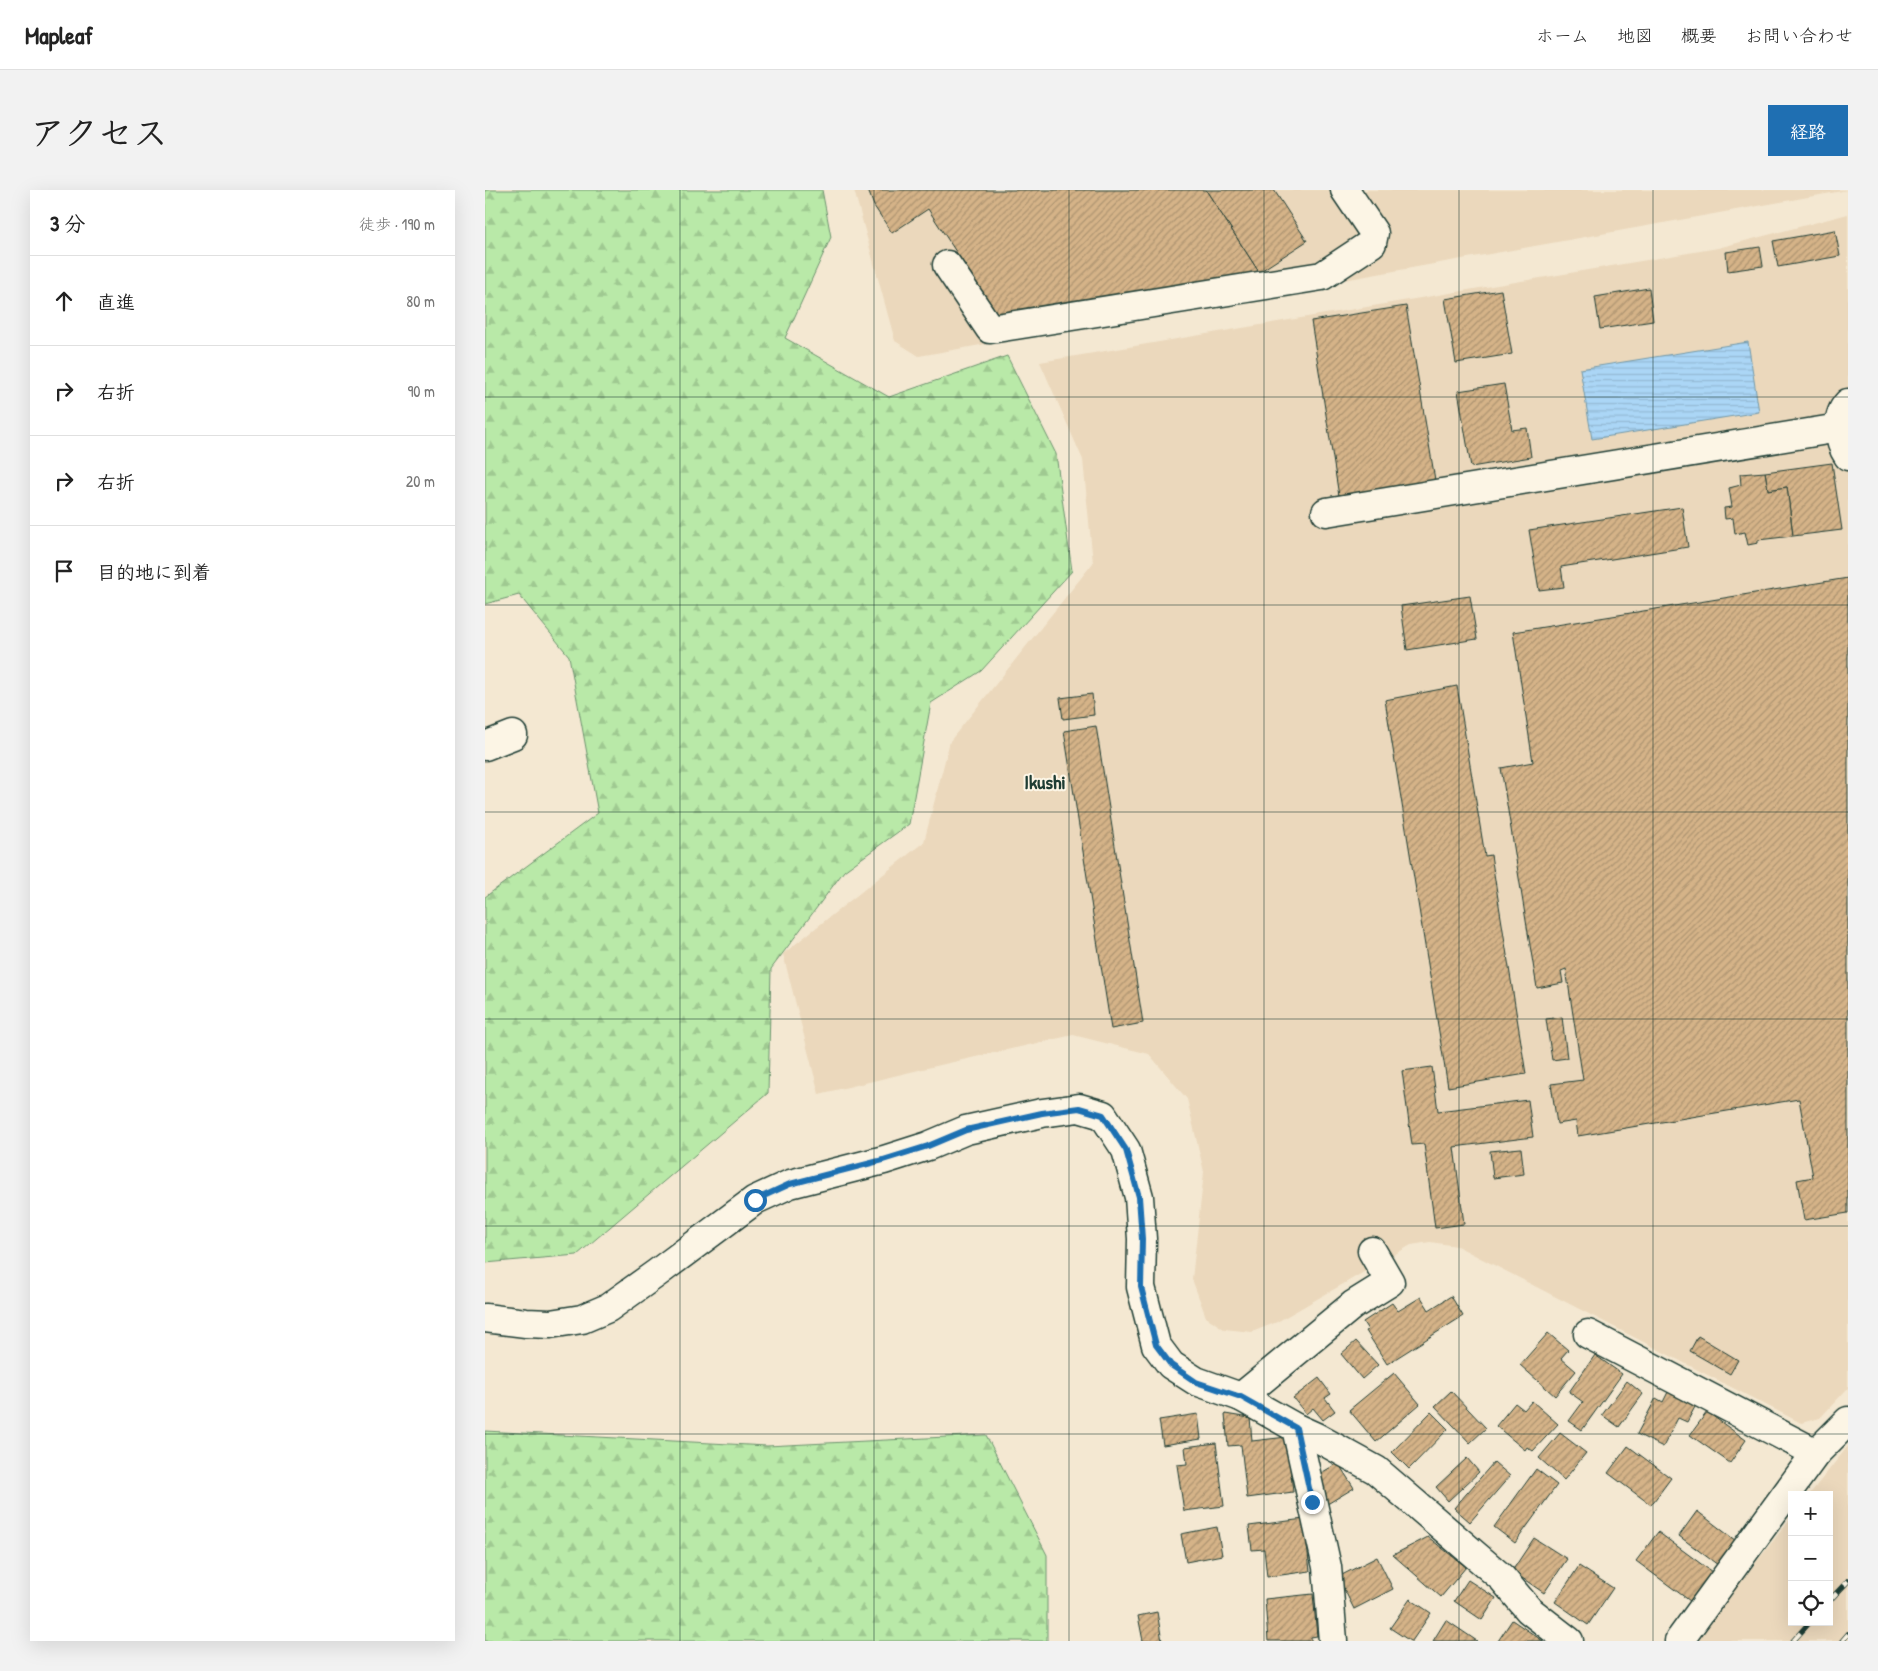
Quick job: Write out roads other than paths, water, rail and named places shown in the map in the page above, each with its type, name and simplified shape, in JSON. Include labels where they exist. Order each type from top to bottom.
[{"type":"street","points":[[947,265],[989,329],[1322,276],[1372,243],[1374,233],[1345,190]]},
{"type":"street","points":[[1326,512],[1844,415],[1844,450],[1848,456]]},
{"type":"street","points":[[485,746],[513,735]]},
{"type":"street","points":[[485,1318],[551,1324],[582,1319],[615,1303],[755,1200],[790,1184],[883,1160],[928,1146],[966,1130],[1042,1113],[1079,1108],[1103,1115],[1126,1150],[1139,1197],[1142,1239],[1141,1287],[1156,1345],[1171,1365],[1196,1382],[1241,1397],[1376,1470],[1502,1578],[1529,1610],[1569,1641]]},
{"type":"street","points":[[1241,1397],[1353,1305],[1390,1282],[1371,1251]]},
{"type":"street","points":[[1588,1334],[1816,1453]]},
{"type":"street","points":[[1679,1641],[1816,1453],[1848,1421]]},
{"type":"street","points":[[1296,1428],[1327,1567],[1333,1641]]},
{"type":"water","points":[[1748,342],[1759,412],[1592,439],[1580,369]]},
{"type":"railway","points":[[1833,1597],[1848,1581]]},
{"type":"railway","points":[[1793,1641],[1806,1626]]},
{"type":"railway","points":[[1842,1641],[1848,1634]]},
{"type":"district","name":"Ikushi","points":[[1045,781]]}]
